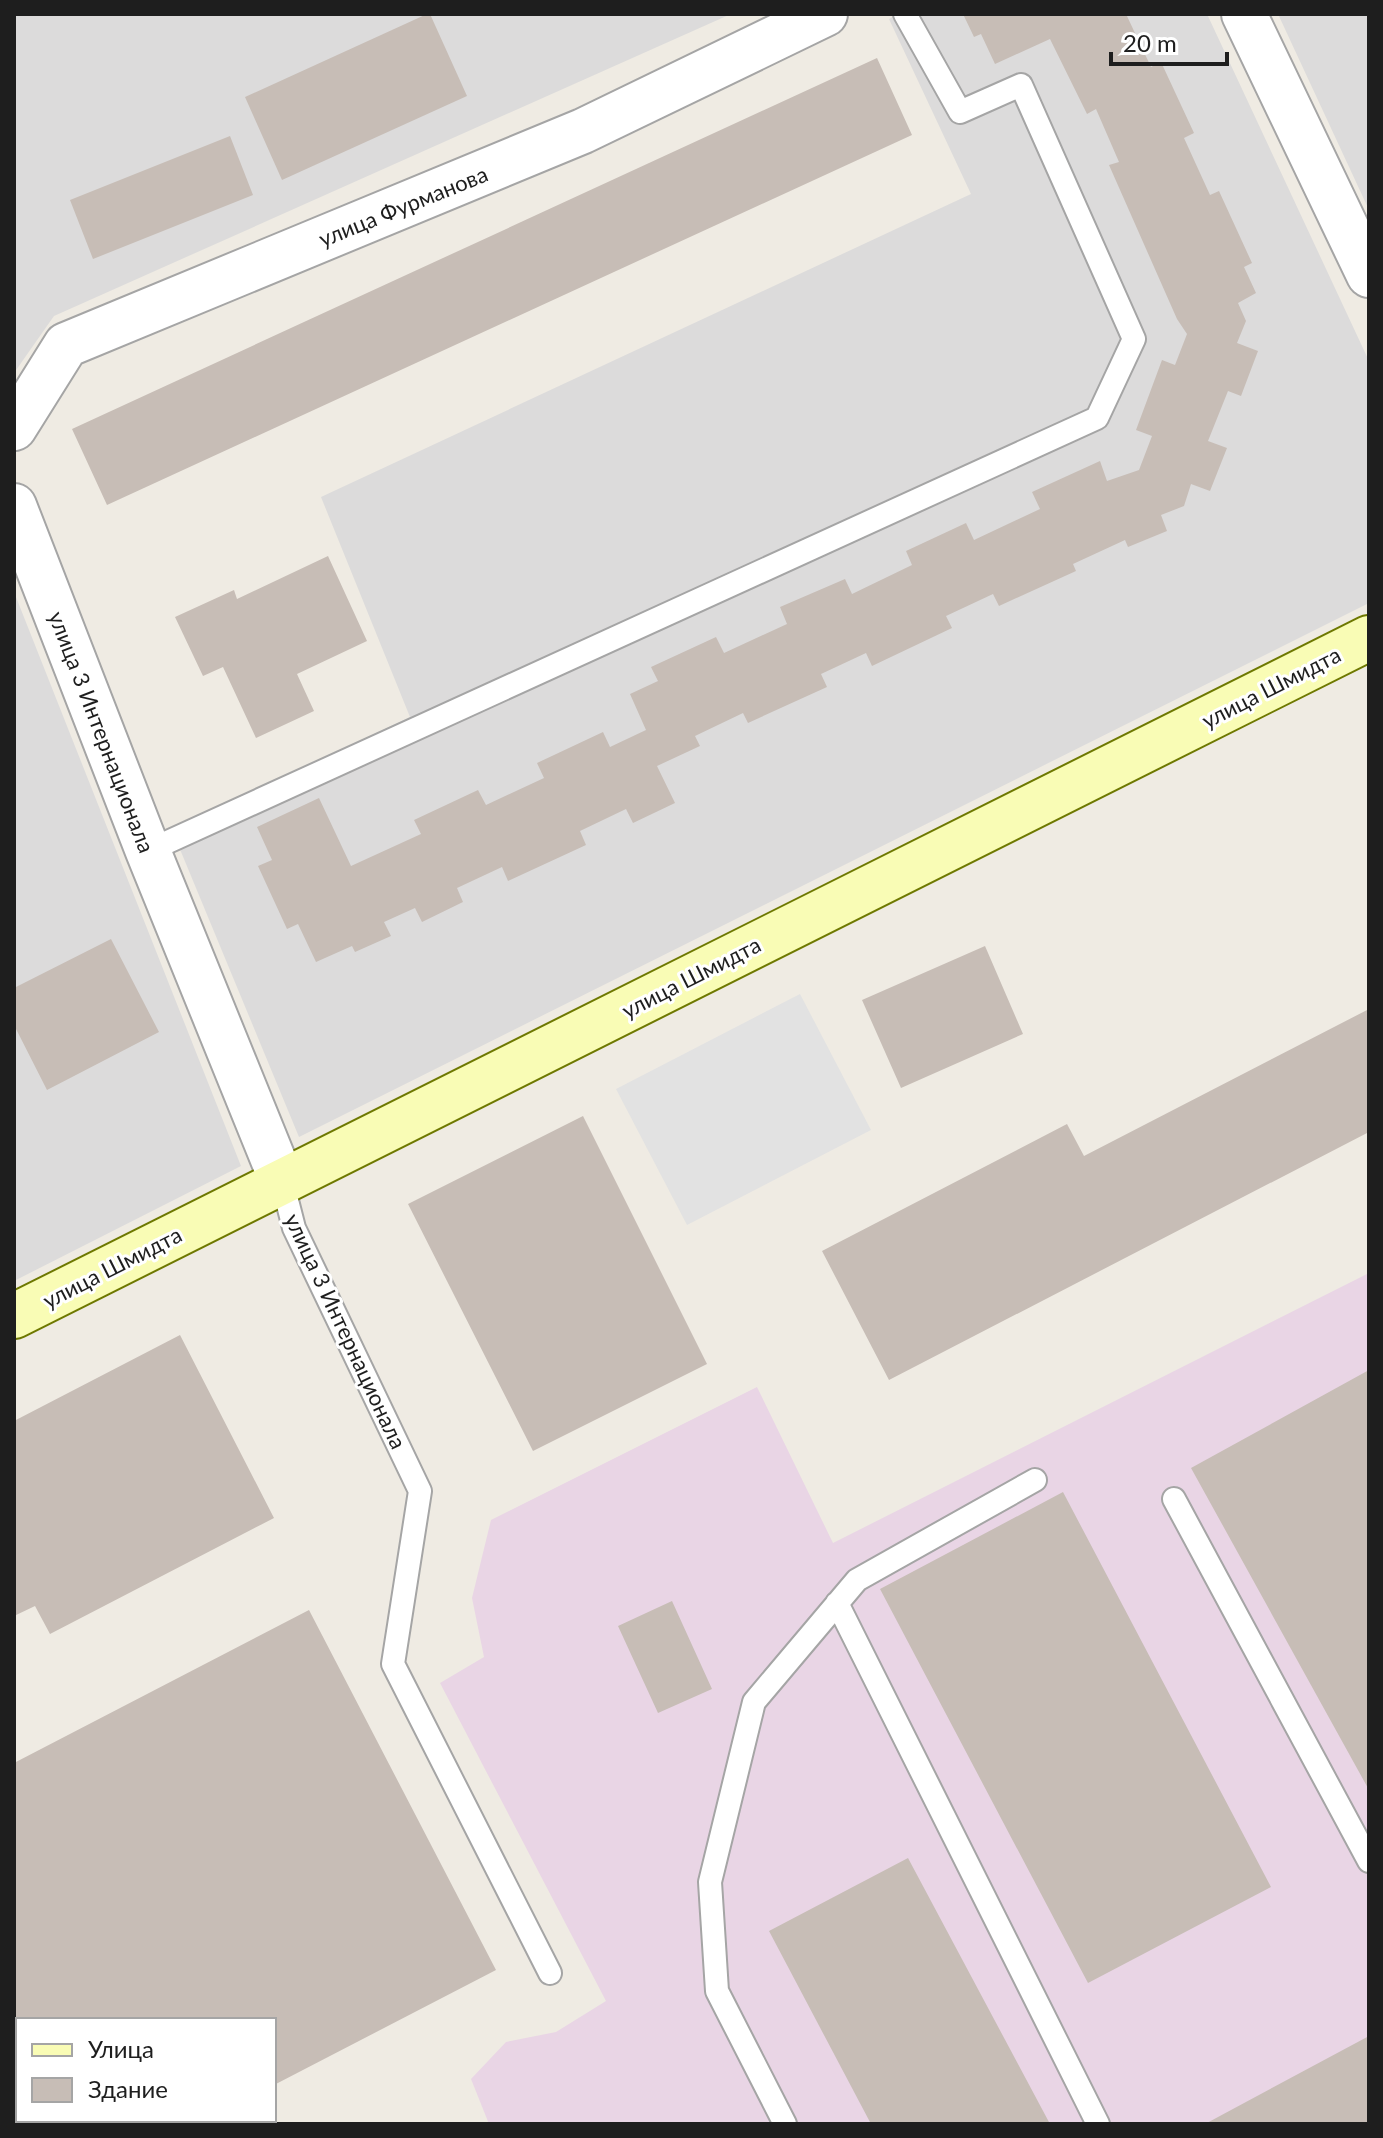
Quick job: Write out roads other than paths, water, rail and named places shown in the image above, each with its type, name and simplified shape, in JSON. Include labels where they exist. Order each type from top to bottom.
[{"type":"main road","name":"улица Шмидта","points":[[14,1316],[1369,638]]},
{"type":"street","name":"улица Фурманова","points":[[14,428],[66,345],[583,131],[825,14]]},
{"type":"street","points":[[1244,14],[1369,275]]},
{"type":"street","name":"улица 3 Интернационала","points":[[14,506],[148,851],[282,1181]]},
{"type":"lane","points":[[148,851],[1097,418],[1134,339],[1021,85],[960,112],[905,14]]},
{"type":"lane","name":"улица 3 Интернационала","points":[[282,1181],[294,1228],[420,1491],[393,1664],[550,1973]]},
{"type":"lane","points":[[785,2124],[717,1991],[710,1882],[754,1702],[857,1580],[1035,1480]]},
{"type":"lane","points":[[1174,1499],[1369,1861]]},
{"type":"lane","points":[[837,1603],[1098,2124]]}]
